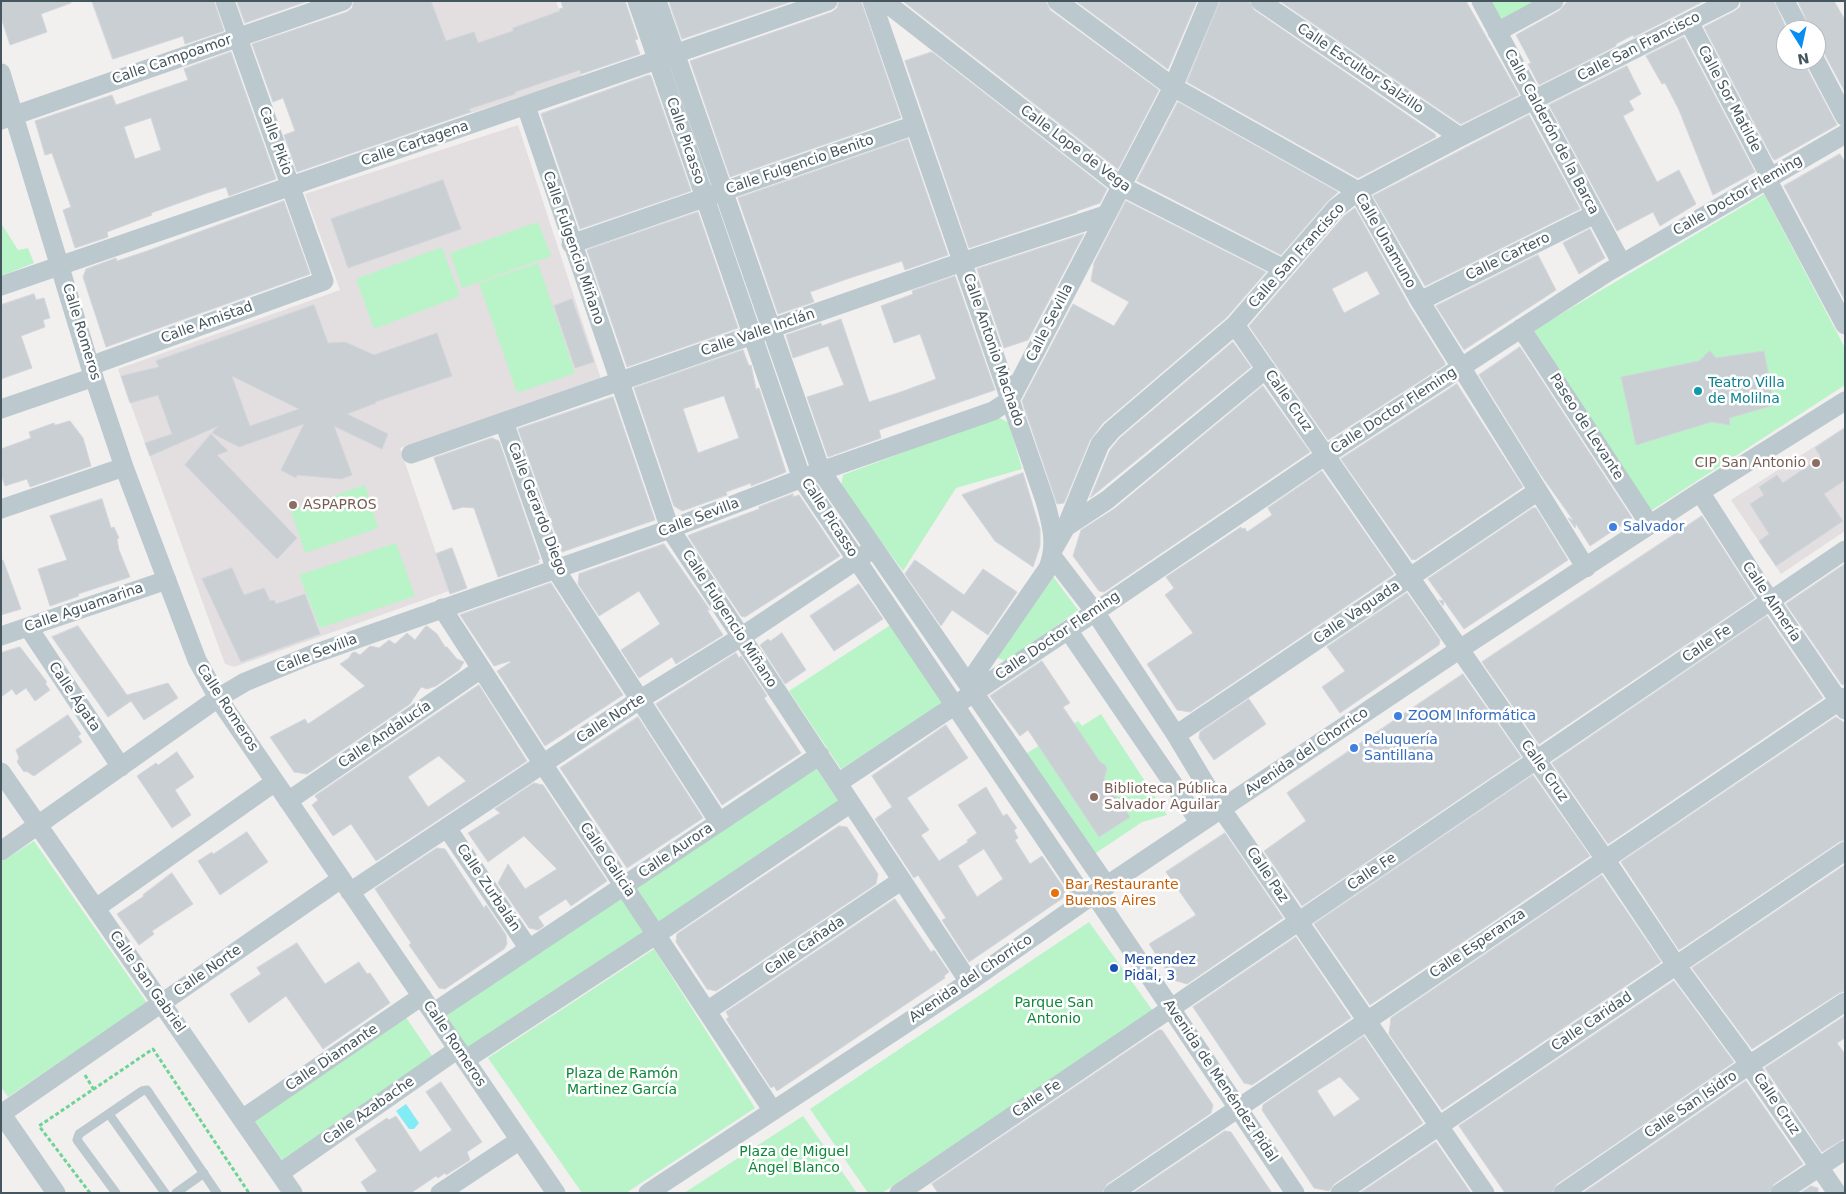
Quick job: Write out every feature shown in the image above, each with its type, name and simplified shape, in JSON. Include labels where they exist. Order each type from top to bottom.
[{"type":"street","name":"Calle Pikio","points":[[225,1],[324,281]]},
{"type":"street","name":"Calle Campoamor","points":[[8,118],[343,1]]},
{"type":"street","name":"Calle Picasso","points":[[637,1],[802,479],[955,705],[1095,893]]},
{"type":"street","name":"Calle Picasso","points":[[657,1],[821,471],[971,688],[1095,893]]},
{"type":"street","name":"Calle Cartagena","points":[[1,286],[828,1]]},
{"type":"street","name":"Calle Antonio Machado","points":[[872,1],[1045,501],[1051,523],[1053,552]]},
{"type":"street","name":"Calle Lope de Vega","points":[[884,1],[1121,186],[1284,269]]},
{"type":"street","name":"Calle Unamuno","points":[[1057,1],[1173,87],[1358,191],[1420,301],[1586,568]]},
{"type":"street","name":"Calle Sevilla","points":[[1,851],[218,698],[245,682],[311,655],[556,570],[821,471],[993,411],[1010,400],[1173,87],[1209,1]]},
{"type":"street","name":"Calle Escultor Salzillo","points":[[1260,1],[1460,137]]},
{"type":"street","name":"Calle Calderón de la Barca","points":[[1481,1],[1622,264]]},
{"type":"street","points":[[1497,32],[1554,1]]},
{"type":"street","name":"Calle San Francisco","points":[[1053,552],[1066,527],[1100,444],[1112,430],[1235,325],[1336,208],[1358,191],[1460,137],[1730,1]]},
{"type":"street","points":[[1785,1],[1795,20]]},
{"type":"street","points":[[883,33],[905,19]]},
{"type":"street","name":"Calle Sor Matilde","points":[[1688,22],[1769,178]]},
{"type":"street","points":[[1821,70],[1845,117]]},
{"type":"street","name":"Calle Romeros","points":[[1,74],[8,118],[60,266],[92,371],[124,467],[196,660],[218,698],[556,1193]]},
{"type":"street","name":"Calle Fulgencio Miñano","points":[[526,106],[670,529],[969,982]]},
{"type":"street","name":"Calle Fulgencio Benito","points":[[572,244],[915,125]]},
{"type":"street","name":"Calle Doctor Fleming","points":[[955,705],[971,688],[1068,630],[1326,455],[1521,328],[1622,264],[1845,134]]},
{"type":"street","points":[[1769,178],[1845,325]]},
{"type":"street","name":"Calle Cartero","points":[[1420,301],[1595,214]]},
{"type":"street","name":"Calle Valle Inclán","points":[[411,454],[962,262],[1106,215]]},
{"type":"street","name":"Calle Amistad","points":[[1,409],[92,371],[324,281]]},
{"type":"street","name":"Calle Cruz","points":[[1235,325],[1605,859],[1676,965],[1749,1065],[1837,1193]]},
{"type":"street","name":"Paseo de Levante","points":[[1521,328],[1650,525]]},
{"type":"street","points":[[1066,527],[1107,500],[1266,369]]},
{"type":"street","name":"Avenida del Chorrico","points":[[648,1193],[969,982],[1095,893],[1460,649],[1700,492],[1845,401]]},
{"type":"street","name":"Calle Gerardo Diego","points":[[504,422],[556,570],[719,822]]},
{"type":"street","points":[[1,509],[124,467]]},
{"type":"street","name":"Calle Vaguada","points":[[1176,735],[1538,491]]},
{"type":"street","name":"Calle Almería","points":[[1700,492],[1770,600],[1843,703]]},
{"type":"street","name":"Calle Norte","points":[[2,1114],[162,1003],[346,886],[447,828],[639,700],[740,637],[874,548]]},
{"type":"street","name":"Calle Fe","points":[[899,1193],[921,1186],[1171,1009],[1845,550]]},
{"type":"street","points":[[971,688],[1048,568],[1053,552]]},
{"type":"street","name":"Calle Paz","points":[[1053,552],[1176,735],[1222,809],[1485,1193]]},
{"type":"street","name":"Calle Aguamarina","points":[[1,636],[167,580]]},
{"type":"street","name":"Calle Galicia","points":[[442,608],[773,1111]]},
{"type":"street","name":"Calle Ágata","points":[[28,627],[121,767]]},
{"type":"street","points":[[1068,630],[1200,823]]},
{"type":"street","name":"Calle Andalucía","points":[[288,801],[481,669]]},
{"type":"street","name":"Calle Esperanza","points":[[1113,1193],[1605,859],[1843,703]]},
{"type":"street","points":[[838,783],[955,705]]},
{"type":"street","name":"Calle Aurora","points":[[433,1013],[820,755]]},
{"type":"street","name":"Calle San Gabriel","points":[[1,772],[293,1193]]},
{"type":"street","points":[[96,908],[275,782]]},
{"type":"street","points":[[461,1054],[657,934],[851,803]]},
{"type":"street","name":"Calle Zurbalán","points":[[447,828],[529,949]]},
{"type":"street","name":"Calle Caridad","points":[[1340,1193],[1845,851]]},
{"type":"street","name":"Calle Cañada","points":[[707,1011],[902,880]]},
{"type":"street","name":"Avenida de Menéndez Pidal","points":[[1095,893],[1296,1193]]},
{"type":"street","name":"Calle Diamante","points":[[242,1119],[422,996]]},
{"type":"street","name":"Calle San Isidro","points":[[1563,1193],[1749,1065],[1761,1059],[1845,1002]]},
{"type":"street","name":"Calle Azabache","points":[[280,1173],[461,1054]]},
{"type":"street","points":[[2,1114],[56,1193]]},
{"type":"street","points":[[440,1193],[520,1140]]},
{"type":"street","points":[[1780,1193],[1845,1150]]},
{"type":"lane","points":[[116,1193],[77,1140],[79,1134],[142,1090],[147,1090],[217,1193]]},
{"type":"lane","points":[[109,1114],[165,1193]]},
{"type":"lane","points":[[176,1193],[204,1173]]},
{"type":"path","points":[[94,1090],[153,1049],[249,1193]]},
{"type":"shaded area","points":[[431,1],[556,1],[582,77],[471,113]]},
{"type":"shaded area","points":[[518,125],[601,379],[400,448],[449,591],[234,667],[225,664],[118,369],[340,290],[305,194]]},
{"type":"shaded area","name":"CIP San Antonio","points":[[1845,427],[1845,531],[1781,574],[1731,500]]},
{"type":"green space","points":[[1487,1],[1537,1],[1498,22]]},
{"type":"green space","points":[[1764,194],[1845,348],[1845,385],[1649,512],[1534,330]]},
{"type":"green space","points":[[538,222],[551,256],[462,288],[450,253]]},
{"type":"green space","points":[[1,223],[18,250],[28,248],[34,263],[1,276]]},
{"type":"green space","points":[[442,247],[460,296],[374,329],[356,279]]},
{"type":"green space","points":[[538,263],[575,373],[517,393],[479,283]]},
{"type":"green space","points":[[998,417],[1009,423],[1022,469],[956,488],[903,571],[841,487],[843,475]]},
{"type":"green space","points":[[365,485],[378,528],[305,553],[291,511]]},
{"type":"green space","points":[[396,543],[415,596],[320,628],[299,575]]},
{"type":"green space","points":[[1052,575],[1078,610],[1008,662],[998,658],[999,647]]},
{"type":"green space","points":[[892,624],[944,703],[841,769],[789,691]]},
{"type":"green space","points":[[1101,714],[1167,815],[1142,822],[1093,855],[1024,755],[1078,721],[1082,726]]},
{"type":"green space","points":[[815,766],[840,804],[657,925],[632,887]]},
{"type":"green space","points":[[34,841],[147,1003],[8,1097],[1,1087],[1,862]]},
{"type":"green space","points":[[621,898],[645,932],[468,1050],[443,1013]]},
{"type":"green space","name":"Parque San Antonio","points":[[1089,922],[1153,1011],[882,1193],[868,1193],[810,1109]]},
{"type":"green space","name":"Plaza de Ramón Martinez García","points":[[654,949],[755,1108],[626,1193],[582,1193],[488,1058]]},
{"type":"green space","points":[[403,1013],[433,1057],[283,1161],[252,1117]]},
{"type":"green space","name":"Plaza de Miguel Ángel Blanco","points":[[803,1116],[857,1193],[684,1193]]},
{"type":"water","points":[[406,1104],[419,1123],[414,1129],[409,1129],[396,1111]]},
{"type":"building","points":[[1,1],[71,1],[71,3],[41,14],[47,32],[10,45],[1,17]]},
{"type":"building","points":[[92,1],[214,1],[224,31],[185,44],[183,36],[113,59]]},
{"type":"building","points":[[237,1],[308,1],[245,23]]},
{"type":"building","points":[[354,1],[431,1],[446,41],[474,32],[478,43],[513,31],[513,28],[560,11],[559,9],[563,8],[561,1],[625,1],[638,39],[635,40],[640,54],[581,74],[580,70],[515,92],[515,94],[469,109],[471,112],[297,172],[284,135],[295,131],[283,98],[273,102],[252,44],[347,12],[352,8]]},
{"type":"building","points":[[669,1],[793,1],[682,39]]},
{"type":"building","points":[[839,1],[861,1],[901,118],[730,177],[690,61],[832,12],[837,8]]},
{"type":"building","points":[[903,1],[1046,1],[1050,10],[1159,90],[1118,169]]},
{"type":"building","points":[[1076,1],[1197,1],[1168,69]]},
{"type":"building","points":[[1220,1],[1249,1],[1254,10],[1435,134],[1436,137],[1358,178],[1187,82]]},
{"type":"building","points":[[1280,1],[1466,1],[1519,95],[1461,124]]},
{"type":"building","points":[[1569,1],[1704,1],[1634,37],[1633,35],[1616,44],[1616,46],[1539,85],[1528,64],[1531,63],[1516,35],[1559,11]]},
{"type":"building","points":[[1741,1],[1774,1],[1783,20],[1776,20],[1776,70],[1808,70],[1837,125],[1775,160],[1704,27],[1740,7]]},
{"type":"building","points":[[1798,1],[1834,1],[1845,20],[1845,92],[1826,57],[1826,20],[1807,20]]},
{"type":"building","points":[[1684,37],[1755,172],[1713,195],[1679,110],[1665,83],[1662,84],[1646,56]]},
{"type":"building","points":[[231,52],[276,179],[229,196],[226,187],[207,193],[151,213],[152,215],[107,232],[108,237],[75,248],[63,210],[71,207],[52,153],[45,155],[35,121],[112,95],[116,105],[188,80],[184,69]],"holes":[[[151,118],[161,150],[135,159],[124,127]]]},
{"type":"building","points":[[932,52],[1107,189],[1100,203],[969,248],[905,61]]},
{"type":"building","points":[[1627,66],[1641,94],[1629,101],[1634,110],[1623,116],[1657,182],[1679,170],[1696,204],[1660,226],[1653,212],[1617,231],[1549,105]]},
{"type":"building","points":[[649,75],[651,76],[691,191],[580,229],[541,114]]},
{"type":"building","points":[[1178,102],[1338,192],[1281,255],[1137,181]]},
{"type":"building","points":[[1529,115],[1580,209],[1425,286],[1373,196]]},
{"type":"building","points":[[908,139],[948,255],[905,270],[902,261],[847,279],[810,292],[814,302],[778,314],[738,198]]},
{"type":"building","points":[[1840,154],[1845,162],[1845,301],[1784,186]]},
{"type":"building","points":[[443,180],[461,229],[348,268],[331,219]]},
{"type":"building","points":[[284,201],[310,274],[106,347],[83,277],[86,269],[116,258],[117,261],[147,251]]},
{"type":"building","points":[[1126,201],[1266,272],[1227,317],[1103,423],[1090,440],[1064,503],[1057,504],[1022,401],[1073,304],[1114,326],[1129,302],[1091,281],[1094,263]]},
{"type":"building","points":[[1355,208],[1410,307],[1445,365],[1328,440],[1249,326],[1344,216]],"holes":[[[1367,271],[1380,294],[1344,313],[1332,289]]]},
{"type":"building","points":[[698,212],[738,328],[627,367],[587,250]]},
{"type":"building","points":[[1590,229],[1605,258],[1579,274],[1563,243]]},
{"type":"building","points":[[1084,234],[1028,340],[1004,348],[977,269]]},
{"type":"building","points":[[1538,255],[1556,290],[1464,350],[1436,306]]},
{"type":"building","points":[[955,276],[995,390],[879,430],[881,438],[828,457],[807,397],[844,385],[828,346],[793,358],[786,335],[821,323],[822,326],[841,319],[869,402],[898,393],[936,379],[920,334],[894,343],[881,306],[913,294],[912,291]]},
{"type":"building","points":[[34,294],[36,300],[44,298],[50,318],[43,320],[45,327],[21,336],[32,368],[1,379],[1,305]]},
{"type":"building","points":[[572,299],[594,362],[575,368],[554,306]]},
{"type":"building","points":[[314,305],[328,343],[345,342],[374,355],[437,333],[452,376],[375,402],[347,414],[388,434],[382,449],[334,426],[352,475],[341,479],[297,475],[296,478],[281,470],[304,424],[239,447],[212,433],[218,426],[150,456],[145,443],[172,434],[158,395],[130,403],[121,376],[159,367],[156,361]],"holes":[[[232,376],[299,409],[250,426]]]},
{"type":"building","points":[[1233,342],[1251,367],[1090,498],[1110,450],[1120,438]]},
{"type":"building","points":[[1520,347],[1632,518],[1590,546],[1576,524],[1575,528],[1568,518],[1573,520],[1541,475],[1479,375]]},
{"type":"building","points":[[743,350],[749,366],[751,365],[756,389],[759,388],[786,472],[751,486],[751,483],[726,492],[727,495],[682,511],[674,506],[634,388]],"holes":[[[724,396],[739,438],[698,453],[683,409]]]},
{"type":"building","name":"Teatro Villa de Molilna","points":[[1710,351],[1716,358],[1764,351],[1774,405],[1729,418],[1730,425],[1711,422],[1636,445],[1621,377],[1699,361]]},
{"type":"building","points":[[1457,384],[1523,487],[1415,560],[1412,560],[1341,459]]},
{"type":"building","points":[[1263,386],[1310,452],[1104,592],[1099,591],[1073,556],[1081,530],[1114,509]]},
{"type":"building","points":[[613,397],[655,520],[562,552],[518,429]]},
{"type":"building","points":[[70,421],[83,438],[91,466],[30,487],[27,479],[5,486],[1,474],[1,449],[31,438],[29,432],[54,423],[55,425]]},
{"type":"building","name":"CIP San Antonio","points":[[1845,428],[1845,480],[1824,494],[1843,521],[1776,566],[1759,541],[1769,534],[1750,504],[1764,495],[1759,487],[1777,475],[1783,483],[1821,457],[1815,448]]},
{"type":"building","points":[[211,434],[228,451],[217,455],[297,538],[277,559],[185,465]]},
{"type":"building","points":[[492,438],[499,441],[540,559],[538,560],[539,563],[498,577],[474,508],[463,507],[453,510],[434,458]]},
{"type":"building","points":[[1322,471],[1394,574],[1190,712],[1177,710],[1147,664],[1193,633],[1165,595],[1174,588],[1166,577],[1241,527],[1242,529],[1245,528],[1247,532],[1272,515],[1268,508]]},
{"type":"building","points":[[1023,473],[1040,529],[1040,546],[1033,567],[995,541],[962,495]]},
{"type":"building","points":[[793,494],[793,497],[799,495],[840,556],[745,617],[741,616],[688,536]]},
{"type":"building","points":[[102,499],[111,528],[114,527],[119,538],[117,539],[119,550],[130,577],[78,594],[79,596],[50,606],[38,569],[67,560],[50,516]]},
{"type":"building","points":[[1533,508],[1536,508],[1568,560],[1464,629],[1428,579]]},
{"type":"building","points":[[1702,516],[1755,598],[1539,744],[1482,662]]},
{"type":"building","points":[[664,544],[710,610],[707,610],[723,635],[676,664],[672,657],[639,678],[621,650],[660,624],[639,591],[599,616],[578,584],[579,574]]},
{"type":"building","points":[[452,548],[467,588],[450,594],[436,554]]},
{"type":"building","points":[[1,560],[3,560],[21,609],[1,615]]},
{"type":"building","points":[[915,560],[964,595],[983,569],[1017,592],[988,635],[952,610],[941,626],[905,574]]},
{"type":"building","points":[[1845,564],[1845,684],[1842,685],[1786,604]]},
{"type":"building","points":[[232,568],[244,595],[264,588],[270,601],[274,600],[276,604],[305,594],[320,634],[241,662],[202,579]]},
{"type":"building","points":[[551,583],[623,695],[545,746],[497,671],[511,662],[494,666],[460,615]]},
{"type":"building","points":[[859,584],[883,619],[834,651],[810,616]]},
{"type":"building","points":[[1407,593],[1440,640],[1439,645],[1340,713],[1322,687],[1345,671],[1327,647]]},
{"type":"building","points":[[1767,616],[1823,698],[1608,844],[1552,763]]},
{"type":"building","points":[[78,626],[127,695],[168,683],[178,698],[144,720],[131,701],[108,717],[52,637]]},
{"type":"building","points":[[427,626],[437,634],[445,647],[457,659],[464,662],[459,670],[436,686],[427,689],[421,687],[410,704],[307,774],[294,772],[270,737],[305,719],[308,724],[365,686],[340,664],[349,658],[352,653],[355,652],[360,655],[370,646],[379,648],[389,640],[395,644],[407,633],[415,640]]},
{"type":"building","points":[[782,633],[806,670],[785,684],[760,645]]},
{"type":"building","points":[[20,647],[47,682],[45,683],[50,690],[35,701],[26,688],[16,695],[12,689],[1,697],[1,653]]},
{"type":"building","points":[[736,653],[739,658],[741,656],[767,696],[764,698],[801,753],[722,805],[656,704]]},
{"type":"building","points":[[1042,661],[1070,703],[1063,707],[1100,762],[1105,765],[1107,769],[1104,779],[1130,817],[1099,837],[1028,730],[1020,736],[990,696]]},
{"type":"building","points":[[1463,674],[1521,757],[1302,906],[1264,851],[1306,821],[1287,793]]},
{"type":"building","points":[[479,685],[527,761],[376,861],[351,824],[333,836],[312,805],[318,800],[315,796]],"holes":[[[439,756],[466,781],[428,807],[408,777]]]},
{"type":"building","points":[[1249,699],[1266,724],[1214,760],[1199,738],[1200,732]]},
{"type":"building","points":[[68,715],[81,734],[78,736],[82,742],[34,776],[26,771],[24,772],[17,762],[19,758],[16,750]]},
{"type":"building","points":[[638,717],[703,818],[627,868],[560,768]]},
{"type":"building","points":[[1836,717],[1845,723],[1845,840],[1839,842],[1679,950],[1621,862]]},
{"type":"building","points":[[946,725],[968,758],[907,798],[929,830],[921,835],[939,861],[968,842],[967,840],[977,833],[958,805],[986,787],[1003,816],[1007,814],[1017,828],[1014,830],[1018,838],[1015,840],[1030,864],[1042,856],[1065,890],[1063,898],[969,962],[942,920],[946,918],[918,875],[914,878],[875,819],[892,807],[872,776]],"holes":[[[984,849],[1003,879],[977,897],[958,866]]]},
{"type":"building","points":[[177,752],[194,777],[175,790],[191,815],[172,828],[137,776]]},
{"type":"building","points":[[1533,775],[1590,856],[1370,1005],[1314,924]]},
{"type":"building","points":[[534,783],[543,785],[607,881],[571,906],[566,899],[538,917],[544,926],[538,930],[529,928],[498,883],[508,864],[525,889],[557,869],[524,836],[488,862],[468,833],[500,813],[495,809]]},
{"type":"building","points":[[839,826],[847,827],[878,874],[876,884],[716,991],[707,989],[676,942],[677,934]]},
{"type":"building","points":[[247,832],[268,862],[220,895],[198,861],[212,852],[213,854]]},
{"type":"building","points":[[1225,833],[1283,918],[1187,984],[1173,980],[1149,944],[1196,915],[1166,872]]},
{"type":"building","points":[[437,848],[445,849],[484,908],[486,905],[506,935],[507,944],[504,949],[445,989],[439,988],[409,945],[411,943],[375,889]]},
{"type":"building","points":[[1845,865],[1845,991],[1752,1049],[1692,968]]},
{"type":"building","points":[[172,873],[193,904],[152,931],[154,934],[139,945],[117,914],[144,896]]},
{"type":"building","points":[[1602,875],[1661,962],[1442,1110],[1389,1034],[1391,1018]]},
{"type":"building","points":[[895,899],[931,952],[934,950],[949,972],[944,976],[945,978],[777,1091],[774,1086],[771,1088],[726,1019],[729,1017],[726,1012]]},
{"type":"building","points":[[1296,937],[1351,1018],[1252,1085],[1244,1083],[1193,1007]]},
{"type":"building","points":[[297,943],[325,984],[359,962],[367,974],[370,973],[390,1003],[323,1049],[286,996],[249,1023],[230,994],[261,974],[257,968]]},
{"type":"building","points":[[1674,981],[1734,1062],[1557,1184],[1552,1193],[1505,1193],[1459,1126]]},
{"type":"building","points":[[1845,1016],[1845,1038],[1837,1043],[1845,1054],[1845,1138],[1822,1152],[1765,1068]]},
{"type":"building","points":[[1159,1030],[1162,1030],[1213,1105],[1211,1113],[1107,1184],[1102,1193],[938,1193],[932,1184]]},
{"type":"building","points":[[1364,1036],[1423,1123],[1334,1184],[1329,1191],[1314,1188],[1262,1110],[1263,1105]],"holes":[[[1340,1077],[1360,1099],[1334,1117],[1317,1091]]]},
{"type":"building","points":[[1746,1081],[1803,1164],[1774,1184],[1769,1193],[1583,1193]]},
{"type":"building","points":[[441,1082],[482,1142],[467,1152],[470,1160],[446,1175],[445,1173],[438,1178],[436,1176],[411,1193],[368,1193],[361,1182],[377,1171],[355,1139],[387,1118],[389,1120],[396,1116],[420,1152],[452,1130],[426,1092]]},
{"type":"building","points":[[1225,1131],[1231,1132],[1272,1193],[1133,1193]]},
{"type":"building","points":[[1436,1142],[1471,1193],[1360,1193]]},
{"type":"building","points":[[1811,1186],[1818,1188],[1818,1193],[1801,1193]]},
{"type":"place","name":"Teatro Villa de Molilna","points":[[1698,391]]},
{"type":"place","name":"CIP San Antonio","points":[[1816,463]]},
{"type":"place","name":"ASPAPROS","points":[[293,505]]},
{"type":"place","name":"Salvador","points":[[1613,527]]},
{"type":"place","name":"ZOOM Informática","points":[[1398,716]]},
{"type":"place","name":"Peluquería Santillana","points":[[1354,748]]},
{"type":"place","name":"Biblioteca Pública Salvador Aguilar","points":[[1094,797]]},
{"type":"place","name":"Bar Restaurante Buenos Aires","points":[[1055,893]]},
{"type":"place","name":"Menendez Pidal, 3","points":[[1114,968]]}]
